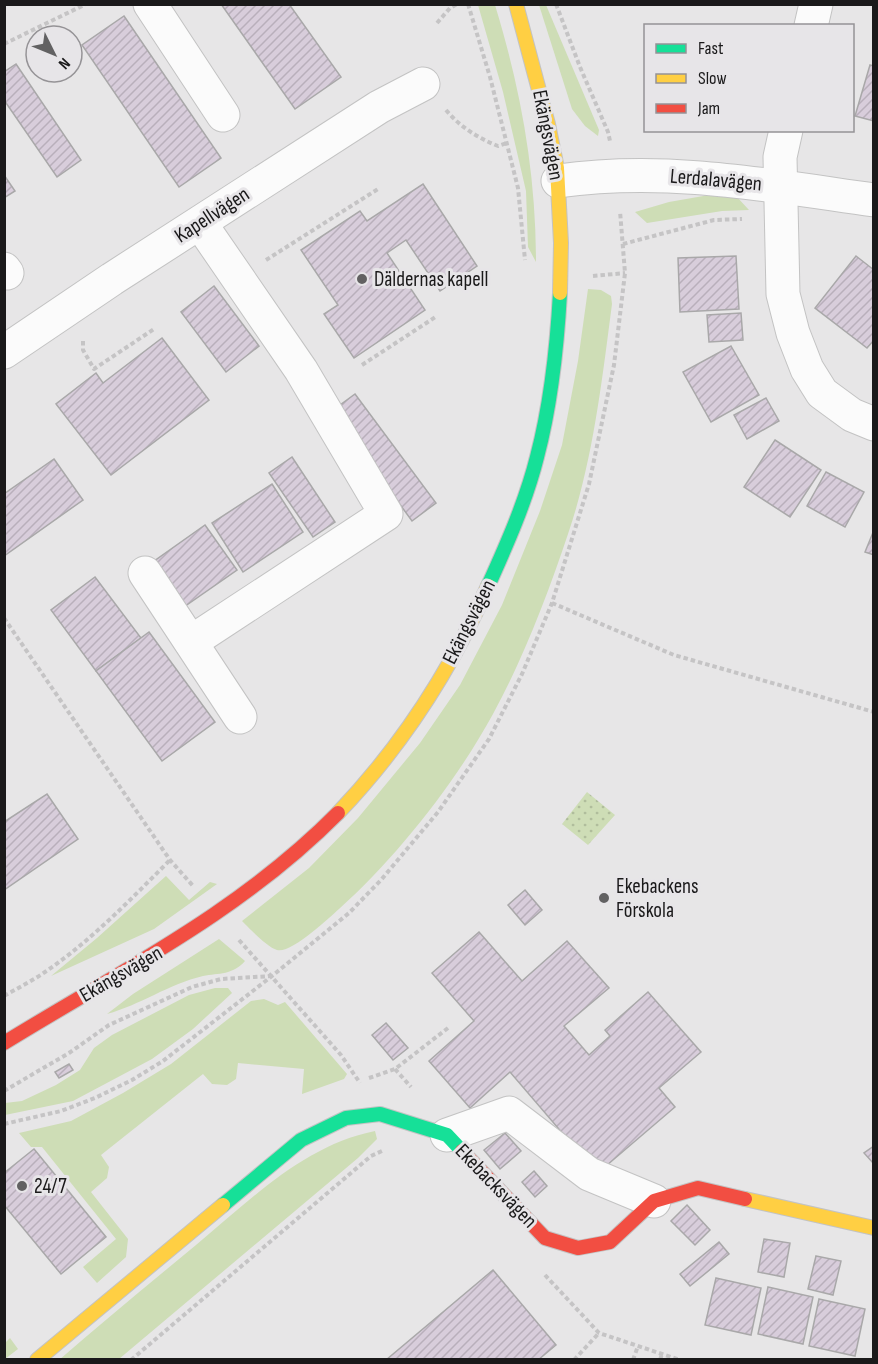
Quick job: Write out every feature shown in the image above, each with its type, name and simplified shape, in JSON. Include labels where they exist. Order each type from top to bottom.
[{"type":"street","points":[[150,4],[223,115]]},
{"type":"street","name":"Ekängsvägen","points":[[4,1043],[182,939],[271,874],[336,814],[384,760],[439,682],[480,606],[518,518],[541,442],[553,366],[561,275],[558,181],[549,129],[516,4]]},
{"type":"street","points":[[811,24],[816,4]]},
{"type":"street","name":"Kapellvägen","points":[[4,352],[379,107],[423,84]]},
{"type":"street","points":[[786,132],[780,157],[783,294],[793,333],[807,369],[822,393],[852,415],[873,424]]},
{"type":"street","name":"Lerdalavägen","points":[[558,181],[615,175],[676,175],[735,180],[873,200]]},
{"type":"street","points":[[191,642],[386,514],[301,370],[200,223]]},
{"type":"street","points":[[145,573],[240,717]]},
{"type":"street","points":[[447,1135],[508,1113],[589,1174],[654,1201]]},
{"type":"street","name":"Ekebacksvägen","points":[[37,1359],[301,1140],[346,1118],[380,1114],[447,1135],[544,1238],[578,1248],[610,1242],[654,1201],[698,1188],[873,1228]]},
{"type":"path","points":[[4,44],[86,4]]},
{"type":"path","points":[[436,23],[457,4]]},
{"type":"path","points":[[468,4],[490,77],[518,188],[523,256],[528,267]]},
{"type":"path","points":[[423,84],[455,121],[482,140],[498,146],[507,143]]},
{"type":"path","points":[[238,278],[378,189]]},
{"type":"path","points":[[589,277],[626,273]]},
{"type":"path","points":[[68,309],[83,330],[83,350],[94,369],[154,329]]},
{"type":"path","points":[[362,365],[437,316]]},
{"type":"path","points":[[552,603],[674,655],[873,712]]},
{"type":"path","points":[[4,618],[170,860],[198,891]]},
{"type":"path","points":[[4,996],[45,972],[66,955],[143,888],[170,860]]},
{"type":"path","points":[[238,939],[272,976]]},
{"type":"path","points":[[4,1091],[69,1053],[109,1025],[192,987],[221,980],[272,976]]},
{"type":"path","points":[[4,1124],[61,1111],[132,1080],[163,1061],[272,976]]},
{"type":"path","points":[[349,1085],[395,1070],[448,1028]]},
{"type":"path","points":[[131,1359],[371,1156],[387,1148]]},
{"type":"path","points":[[573,1359],[599,1333]]},
{"type":"path","points":[[633,1359],[638,1346]]},
{"type":"path","points":[[660,1359],[662,1354]]},
{"type":"green space","points":[[478,5],[495,5],[512,68],[530,164],[536,262],[528,247],[526,191],[503,92]]},
{"type":"green space","points":[[539,5],[546,5],[599,130],[598,136],[585,126],[572,109]]},
{"type":"green space","points":[[709,195],[736,196],[749,210],[722,211],[647,223],[635,212],[669,202]]},
{"type":"green space","points":[[588,289],[601,290],[611,296],[612,304],[590,449],[577,506],[560,557],[515,671],[478,740],[424,818],[361,888],[319,927],[291,947],[277,950],[258,937],[242,921],[309,868],[358,818],[420,743],[460,685],[502,605],[540,511],[562,445],[578,361]]},
{"type":"green space","points":[[587,792],[615,815],[588,845],[562,824]]},
{"type":"green space","points":[[166,876],[189,900],[210,882],[217,884],[154,929],[51,976],[97,938]]},
{"type":"green space","points":[[219,939],[245,961],[236,969],[190,980],[107,1014],[133,994]]},
{"type":"green space","points":[[215,988],[228,988],[232,993],[193,1029],[152,1059],[73,1101],[5,1115],[5,1103],[22,1101],[56,1085],[80,1070],[94,1048],[112,1035],[189,995]]},
{"type":"green space","points":[[264,999],[278,1005],[285,1002],[347,1074],[344,1079],[302,1094],[304,1069],[238,1063],[236,1079],[227,1085],[212,1084],[203,1074],[101,1155],[109,1167],[107,1178],[91,1192],[128,1239],[126,1257],[97,1283],[83,1267],[116,1239],[42,1147],[31,1147],[19,1133],[71,1121],[123,1093],[171,1064],[251,1001]]},
{"type":"green space","points":[[375,1131],[377,1139],[358,1158],[119,1359],[59,1360],[279,1177],[325,1149],[349,1138]]},
{"type":"green space","points":[[10,1338],[18,1349],[5,1359],[5,1343]]},
{"type":"building","points":[[221,4],[289,4],[341,77],[295,109]]},
{"type":"building","points":[[124,16],[221,158],[179,187],[84,48],[84,44]]},
{"type":"building","points":[[16,64],[24,76],[24,84],[30,84],[81,160],[57,177],[4,100],[4,72]]},
{"type":"building","points":[[870,65],[874,66],[874,121],[855,116]]},
{"type":"building","points":[[4,175],[15,191],[4,198]]},
{"type":"building","name":"Däldernas kapell","points":[[423,184],[477,266],[440,291],[406,240],[387,253],[425,310],[354,358],[324,314],[338,305],[301,250],[360,211],[367,221]]},
{"type":"building","points":[[736,256],[739,309],[680,312],[678,258]]},
{"type":"building","points":[[856,256],[874,270],[874,340],[867,348],[815,308]]},
{"type":"building","points":[[214,286],[259,346],[226,372],[181,312]]},
{"type":"building","points":[[741,313],[743,340],[709,342],[707,315]]},
{"type":"building","points":[[162,338],[209,400],[111,475],[56,404],[96,373],[103,383]]},
{"type":"building","points":[[731,346],[759,395],[711,422],[683,372]]},
{"type":"building","points":[[355,394],[436,503],[412,521],[332,411]]},
{"type":"building","points":[[766,398],[779,421],[747,439],[734,415]]},
{"type":"building","points":[[775,440],[821,470],[790,517],[744,487]]},
{"type":"building","points":[[292,457],[335,522],[313,537],[269,473]]},
{"type":"building","points":[[54,459],[83,500],[4,556],[4,494]]},
{"type":"building","points":[[826,472],[864,492],[845,527],[807,506]]},
{"type":"building","points":[[272,484],[303,532],[243,572],[212,523]]},
{"type":"building","points":[[205,525],[237,570],[181,609],[150,564]]},
{"type":"building","points":[[874,530],[874,555],[865,552]]},
{"type":"building","points":[[95,577],[141,638],[96,671],[51,610]]},
{"type":"building","points":[[149,632],[215,722],[162,761],[96,671]]},
{"type":"building","points":[[47,794],[78,839],[4,890],[4,822]]},
{"type":"building","points":[[525,890],[542,910],[525,925],[508,905]]},
{"type":"building","points":[[479,932],[522,981],[567,941],[609,988],[564,1026],[589,1055],[610,1036],[605,1030],[648,992],[701,1052],[659,1088],[675,1107],[606,1166],[582,1156],[510,1072],[470,1108],[429,1061],[474,1021],[432,973]]},
{"type":"building","points":[[386,1023],[408,1048],[393,1060],[372,1035]]},
{"type":"building","points":[[69,1064],[73,1070],[59,1078],[55,1072]]},
{"type":"building","points":[[505,1133],[521,1151],[500,1169],[484,1150]]},
{"type":"building","points":[[874,1146],[874,1164],[864,1153]]},
{"type":"building","points":[[34,1149],[106,1237],[61,1274],[4,1205],[4,1173]]},
{"type":"building","points":[[534,1171],[547,1186],[535,1197],[522,1182]]},
{"type":"building","points":[[687,1205],[710,1230],[695,1245],[671,1221]]},
{"type":"building","points":[[764,1239],[790,1243],[784,1277],[758,1272]]},
{"type":"building","points":[[719,1242],[729,1254],[690,1286],[680,1274]]},
{"type":"building","points":[[816,1256],[841,1261],[833,1295],[808,1289]]},
{"type":"building","points":[[493,1270],[556,1345],[538,1360],[386,1360]]},
{"type":"building","points":[[716,1278],[761,1288],[751,1335],[705,1325]]},
{"type":"building","points":[[768,1287],[813,1297],[803,1344],[758,1334]]},
{"type":"building","points":[[819,1299],[865,1309],[855,1356],[809,1346]]},
{"type":"traffic: fast","points":[[488,586],[522,506],[537,457],[553,376],[560,293]]},
{"type":"traffic: fast","points":[[223,1205],[301,1140],[346,1118],[380,1114],[447,1135],[462,1151]]},
{"type":"traffic: slow","points":[[516,4],[548,124],[557,168],[561,243],[560,293]]},
{"type":"traffic: slow","points":[[338,813],[383,761],[423,706],[458,647],[488,586]]},
{"type":"traffic: slow","points":[[745,1199],[874,1228]]},
{"type":"traffic: slow","points":[[37,1360],[223,1205]]},
{"type":"traffic: jam","points":[[4,1043],[135,965],[220,910],[261,881],[338,813]]},
{"type":"traffic: jam","points":[[462,1151],[545,1238],[578,1248],[610,1242],[654,1201],[698,1188],[745,1199]]},
{"type":"place","name":"Däldernas kapell","points":[[362,279]]},
{"type":"place","name":"Ekebackens Förskola","points":[[604,898]]},
{"type":"place","name":"24/7","points":[[22,1186]]}]
